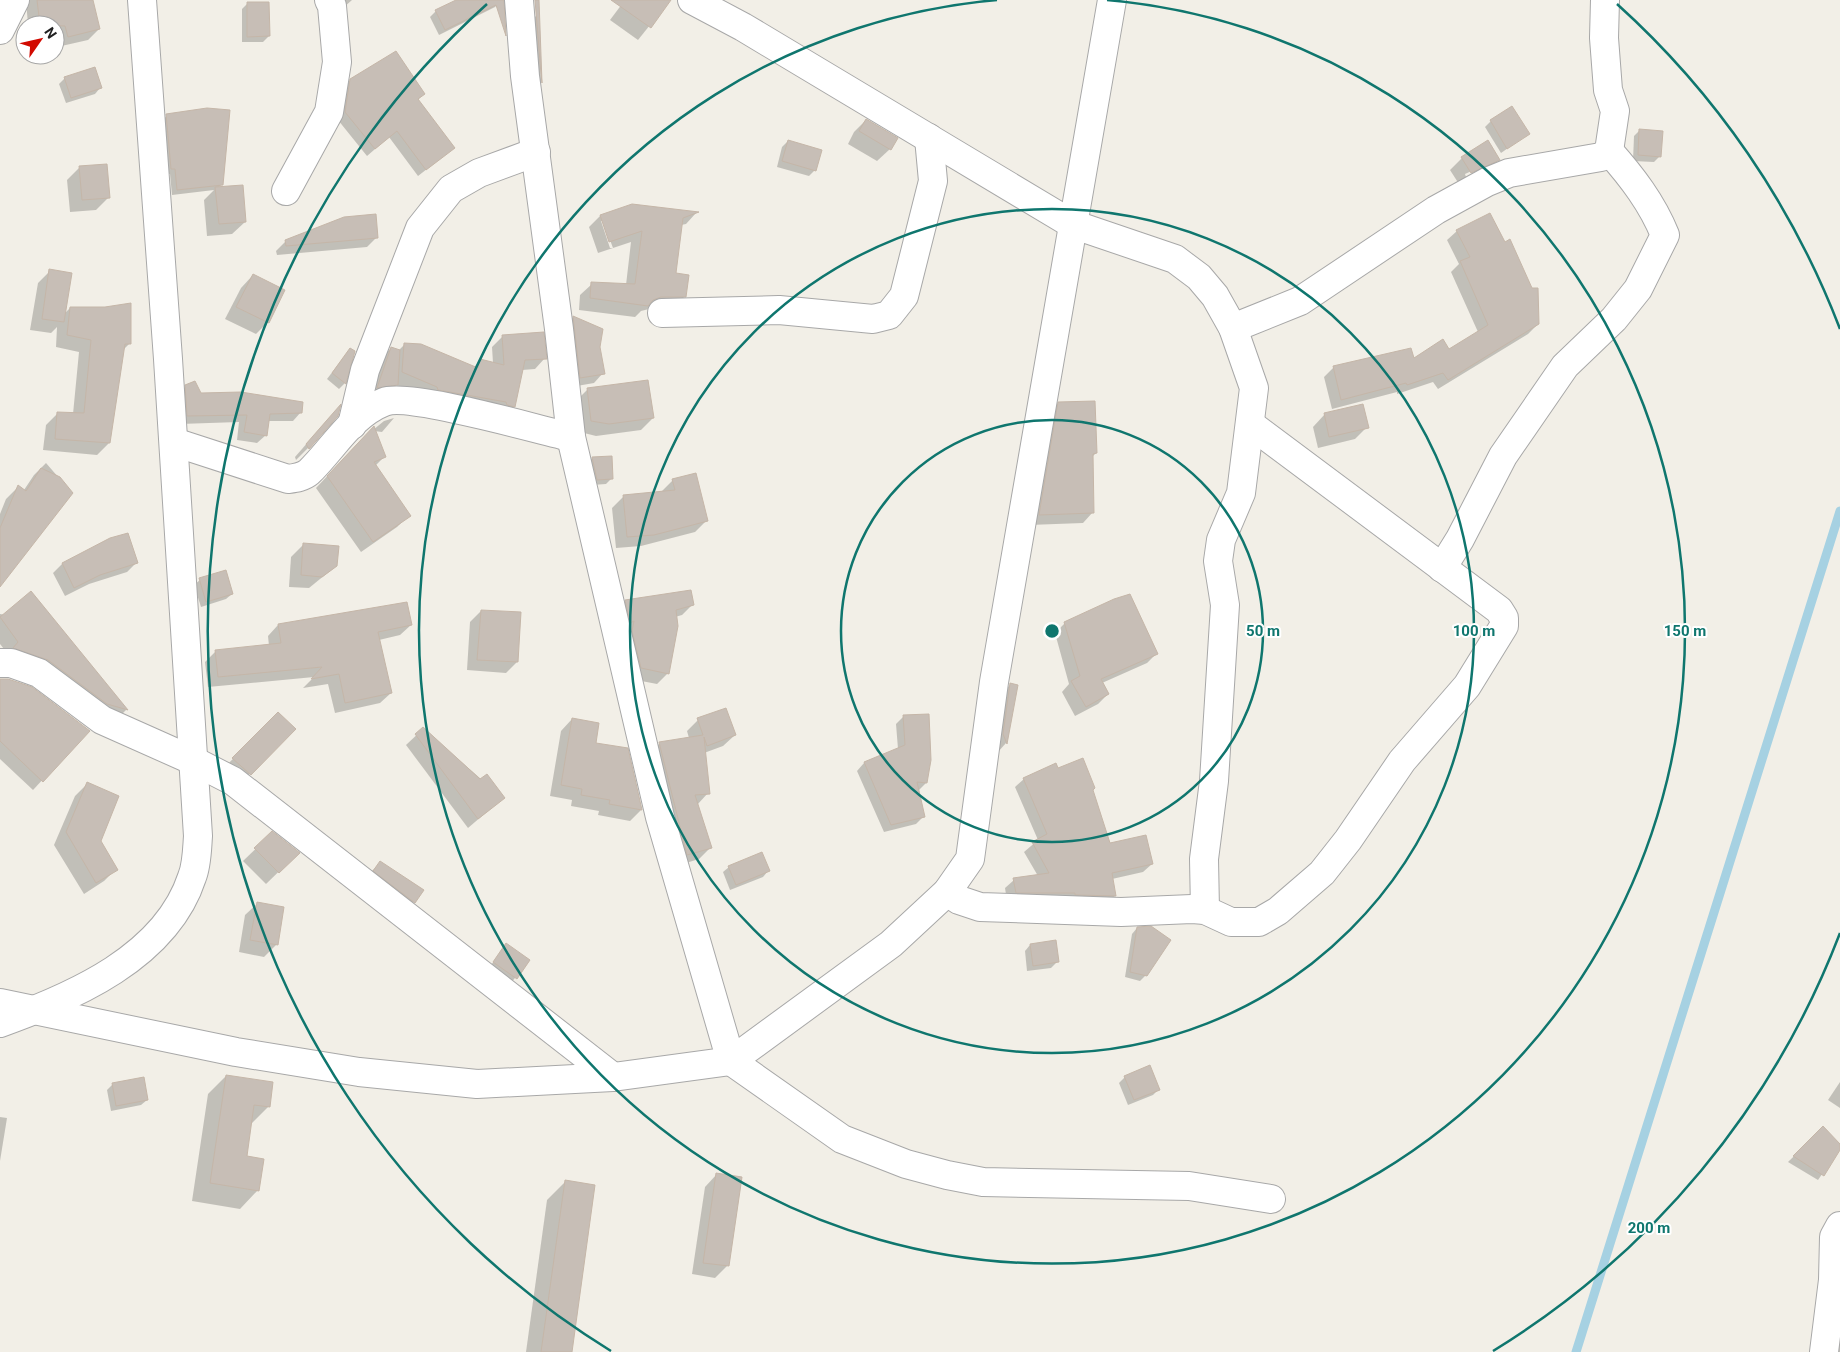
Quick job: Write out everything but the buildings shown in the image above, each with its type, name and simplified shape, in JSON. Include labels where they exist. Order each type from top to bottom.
[{"type":"street","points":[[0,30],[15,0]]},
{"type":"street","points":[[0,1023],[38,1009],[103,976],[147,946],[177,910],[193,877],[198,836],[194,761],[174,442],[142,0]]},
{"type":"street","points":[[286,191],[329,112],[337,62],[332,6],[329,0]]},
{"type":"street","points":[[519,0],[525,76],[571,437],[660,817],[731,1061],[842,1139],[906,1164],[947,1175],[983,1182],[1189,1186],[1271,1198]]},
{"type":"street","points":[[692,0],[743,27],[1072,224],[1175,258],[1199,277],[1215,296],[1233,328],[1254,388],[1241,493],[1221,540],[1218,561],[1225,605],[1214,780],[1204,859],[1205,910]]},
{"type":"street","points":[[0,1003],[38,1009],[236,1052],[359,1072],[477,1084],[613,1077],[731,1061],[891,944],[947,892],[970,859],[994,682],[1112,0]]},
{"type":"street","points":[[1233,328],[1300,301],[1436,210],[1487,182],[1509,173],[1601,157],[1610,150],[1615,112],[1608,90],[1604,38],[1605,0]]},
{"type":"street","points":[[662,313],[779,310],[873,319],[889,315],[904,296],[933,181],[929,138]]},
{"type":"street","points":[[1442,568],[1460,540],[1503,456],[1565,366],[1614,319],[1638,289],[1660,249],[1665,235],[1660,222],[1636,181],[1610,150]]},
{"type":"street","points":[[352,426],[365,370],[420,228],[451,189],[479,172],[536,152]]},
{"type":"street","points":[[174,442],[288,478],[298,478],[308,472],[333,443],[369,408],[386,401],[402,400],[459,410],[571,437]]},
{"type":"street","points":[[947,892],[959,900],[980,907],[1122,912],[1192,909],[1205,910],[1231,922],[1259,922],[1278,911],[1322,873],[1348,840],[1402,761],[1467,686],[1504,626],[1504,618],[1499,610],[1250,424]]},
{"type":"street","points":[[0,663],[11,663],[39,673],[102,720],[194,761],[233,782],[613,1077]]},
{"type":"street","points":[[1824,1352],[1836,1281],[1834,1237],[1840,1226]]},
{"type":"waterway","points":[[1576,1352],[1840,511]]}]
